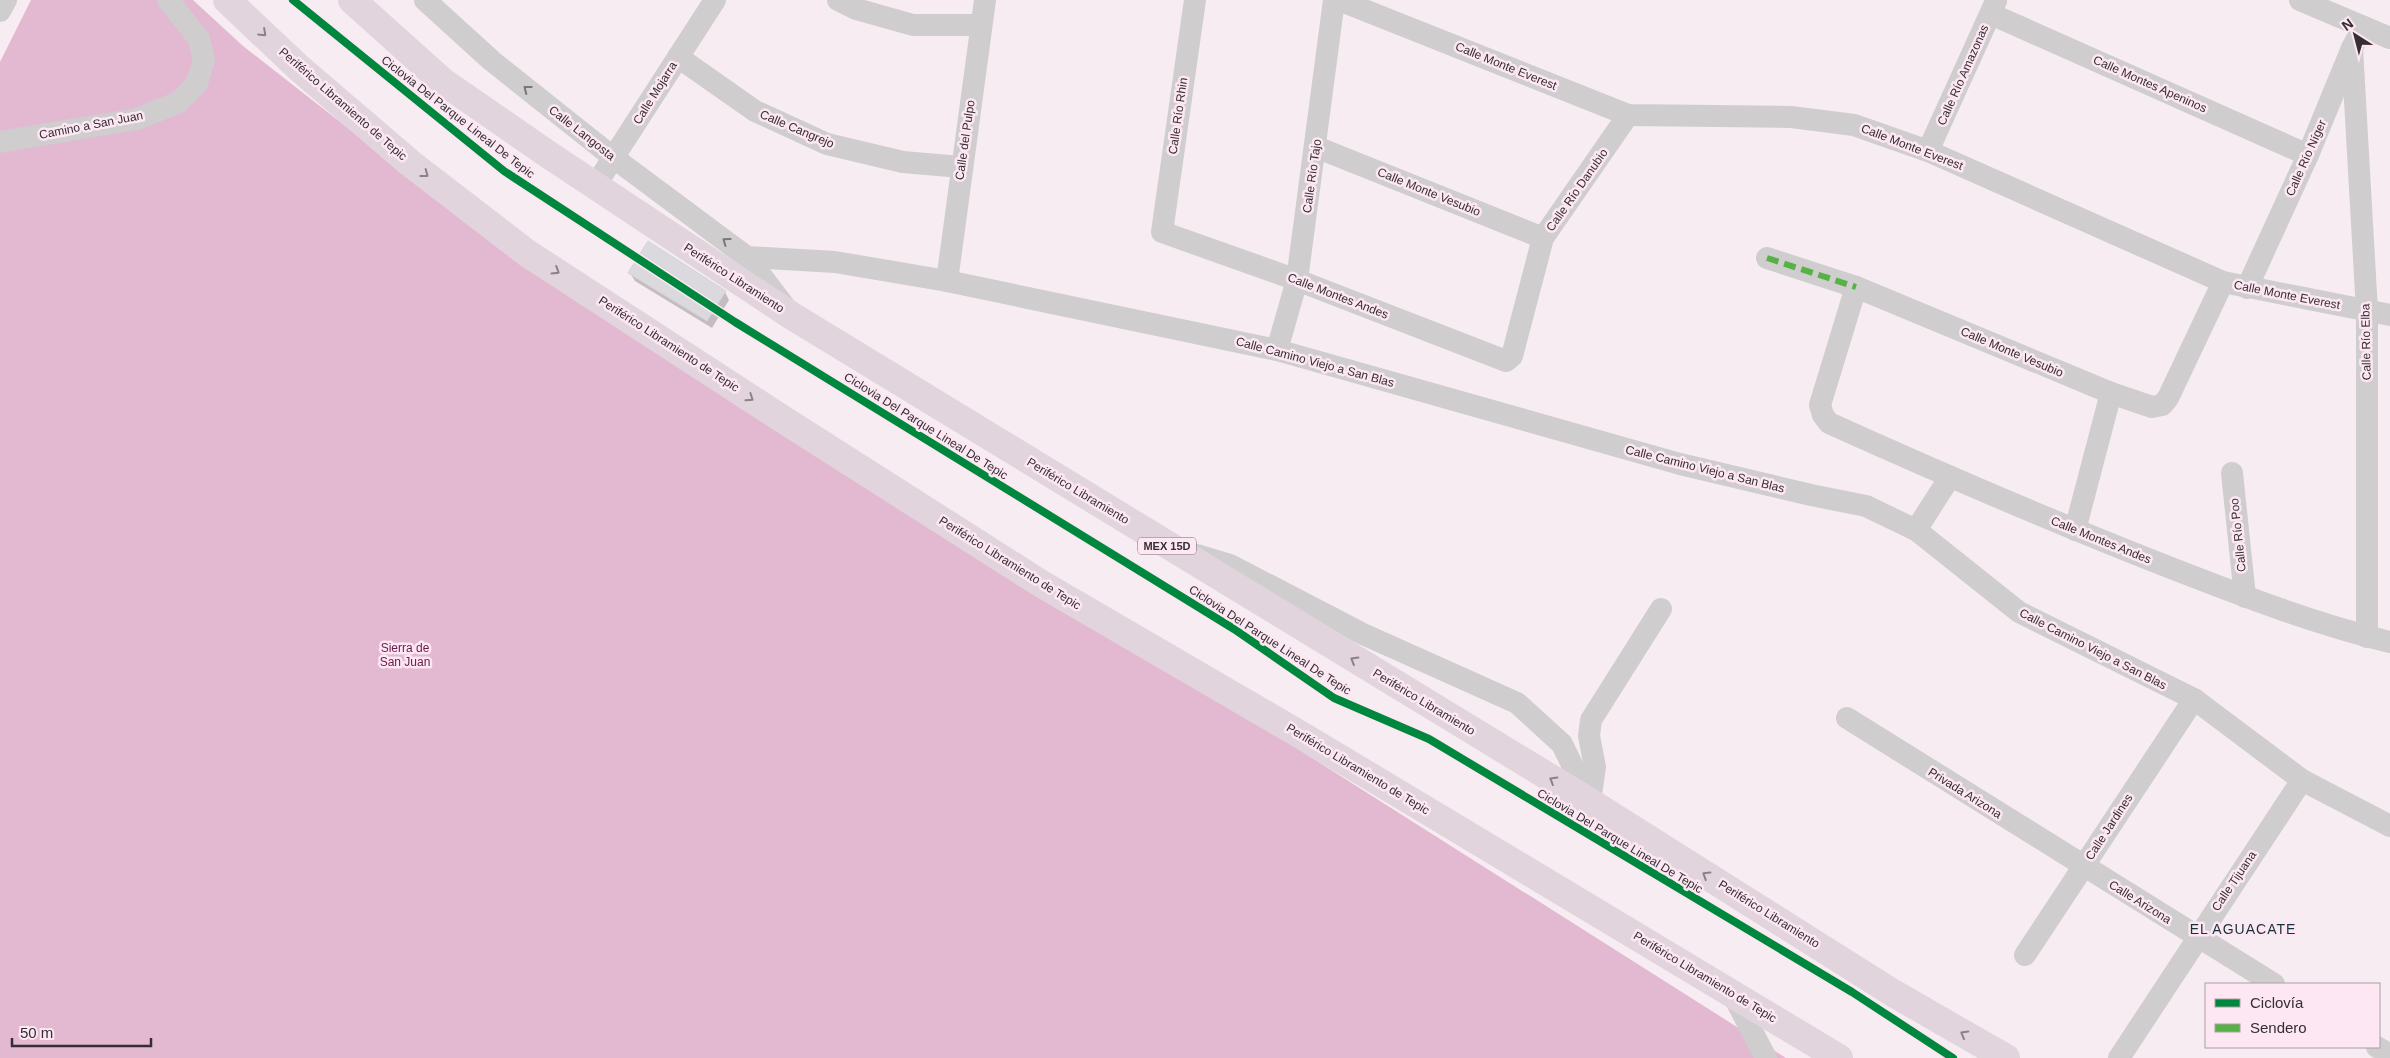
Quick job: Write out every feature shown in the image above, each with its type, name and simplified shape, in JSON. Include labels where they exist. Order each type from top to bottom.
[{"type":"highway","name":"Periférico Libramiento de Tepic","points":[[227,0],[299,68],[410,163],[527,252],[784,420],[1040,583],[1301,735],[1839,1058]]},
{"type":"highway","name":"Periférico Libramiento","points":[[352,0],[442,80],[596,186],[792,316],[1590,802],[1894,993],[2006,1058]]},
{"type":"street","points":[[0,11],[6,0]]},
{"type":"street","name":"Camino a San Juan","points":[[0,142],[138,119],[178,102],[197,83],[204,60],[199,39],[168,0]]},
{"type":"street","name":"Calle Langosta","points":[[425,0],[492,61],[614,158],[747,257],[792,316]]},
{"type":"street","name":"Calle Mojarra","points":[[596,186],[715,0]]},
{"type":"street","points":[[838,0],[856,9],[913,25],[980,25]]},
{"type":"street","name":"Calle del Pulpo","points":[[947,281],[980,25],[985,0]]},
{"type":"street","name":"Calle Río Rhin","points":[[1162,232],[1195,0]]},
{"type":"street","name":"Calle Río Tajo","points":[[1277,350],[1297,280],[1316,148],[1334,0]]},
{"type":"street","name":"Calle Monte Everest","points":[[1338,0],[1628,115],[1791,116],[1854,125],[1928,151],[2223,282],[2390,315]]},
{"type":"street","points":[[2300,0],[2390,38]]},
{"type":"street","name":"Calle Río Amazonas","points":[[1928,151],[1994,7]]},
{"type":"street","name":"Calle Montes Apeninos","points":[[1994,7],[2308,155]]},
{"type":"street","name":"Calle Río Níger","points":[[2247,288],[2308,155],[2352,48],[2363,27]]},
{"type":"street","name":"Calle Río Elba","points":[[2352,48],[2367,311],[2367,637]]},
{"type":"street","name":"Calle Cangrejo","points":[[678,57],[754,111],[827,144],[903,162],[961,167]]},
{"type":"street","name":"Calle Río Danubio","points":[[1512,356],[1543,238],[1628,115]]},
{"type":"street","name":"Calle Monte Vesubio","points":[[1316,148],[1543,238]]},
{"type":"street","name":"Calle Montes Andes","points":[[1162,232],[1297,280],[1506,360],[1512,356]]},
{"type":"street","points":[[747,257],[835,262],[947,281]]},
{"type":"street","name":"Calle Monte Vesubio","points":[[1767,258],[1856,287],[2111,393],[2152,407],[2162,406],[2168,398],[2223,282]]},
{"type":"street","name":"Calle Camino Viejo a San Blas","points":[[947,281],[1277,350],[1680,464],[1866,506],[1916,530],[2019,612],[2194,699],[2302,780],[2390,826]]},
{"type":"street","name":"Calle Montes Andes","points":[[1856,287],[1820,405],[1823,415],[1829,423],[2075,530],[2245,597],[2367,637],[2390,642]]},
{"type":"street","points":[[2075,530],[2111,393]]},
{"type":"street","name":"Calle Río Poo","points":[[2232,473],[2245,597]]},
{"type":"street","points":[[1916,530],[1950,477]]},
{"type":"street","points":[[1166,545],[1230,565],[1363,634],[1517,703],[1562,744],[1590,802]]},
{"type":"street","points":[[1590,802],[1595,767],[1589,736],[1591,720],[1661,609]]},
{"type":"street","name":"Calle Jardines","points":[[2025,955],[2194,699]]},
{"type":"street","name":"Privada Arizona","points":[[1847,718],[2083,867]]},
{"type":"street","name":"Calle Tijuana","points":[[2119,1058],[2302,780]]},
{"type":"street","name":"Calle Arizona","points":[[2083,867],[2272,983]]},
{"type":"street","points":[[1732,993],[1766,1058]]},
{"type":"street","points":[[2379,1048],[2390,1055]]},
{"type":"green space","name":"Sierra de San Juan","points":[[31,0],[193,0],[243,46],[376,150],[1001,561],[1786,1058],[0,1058],[0,62]]},
{"type":"building","points":[[648,241],[726,291],[707,321],[628,273]]},
{"type":"marked path","points":[[1767,258],[1856,287]]},
{"type":"cycle path","name":"Ciclovia Del Parque Lineal De Tepic","points":[[293,0],[504,171],[735,322],[1234,629],[1334,698],[1429,739],[1852,992],[1953,1058]]},
{"type":"district","name":"EL AGUACATE","points":[[2243,929]]}]
